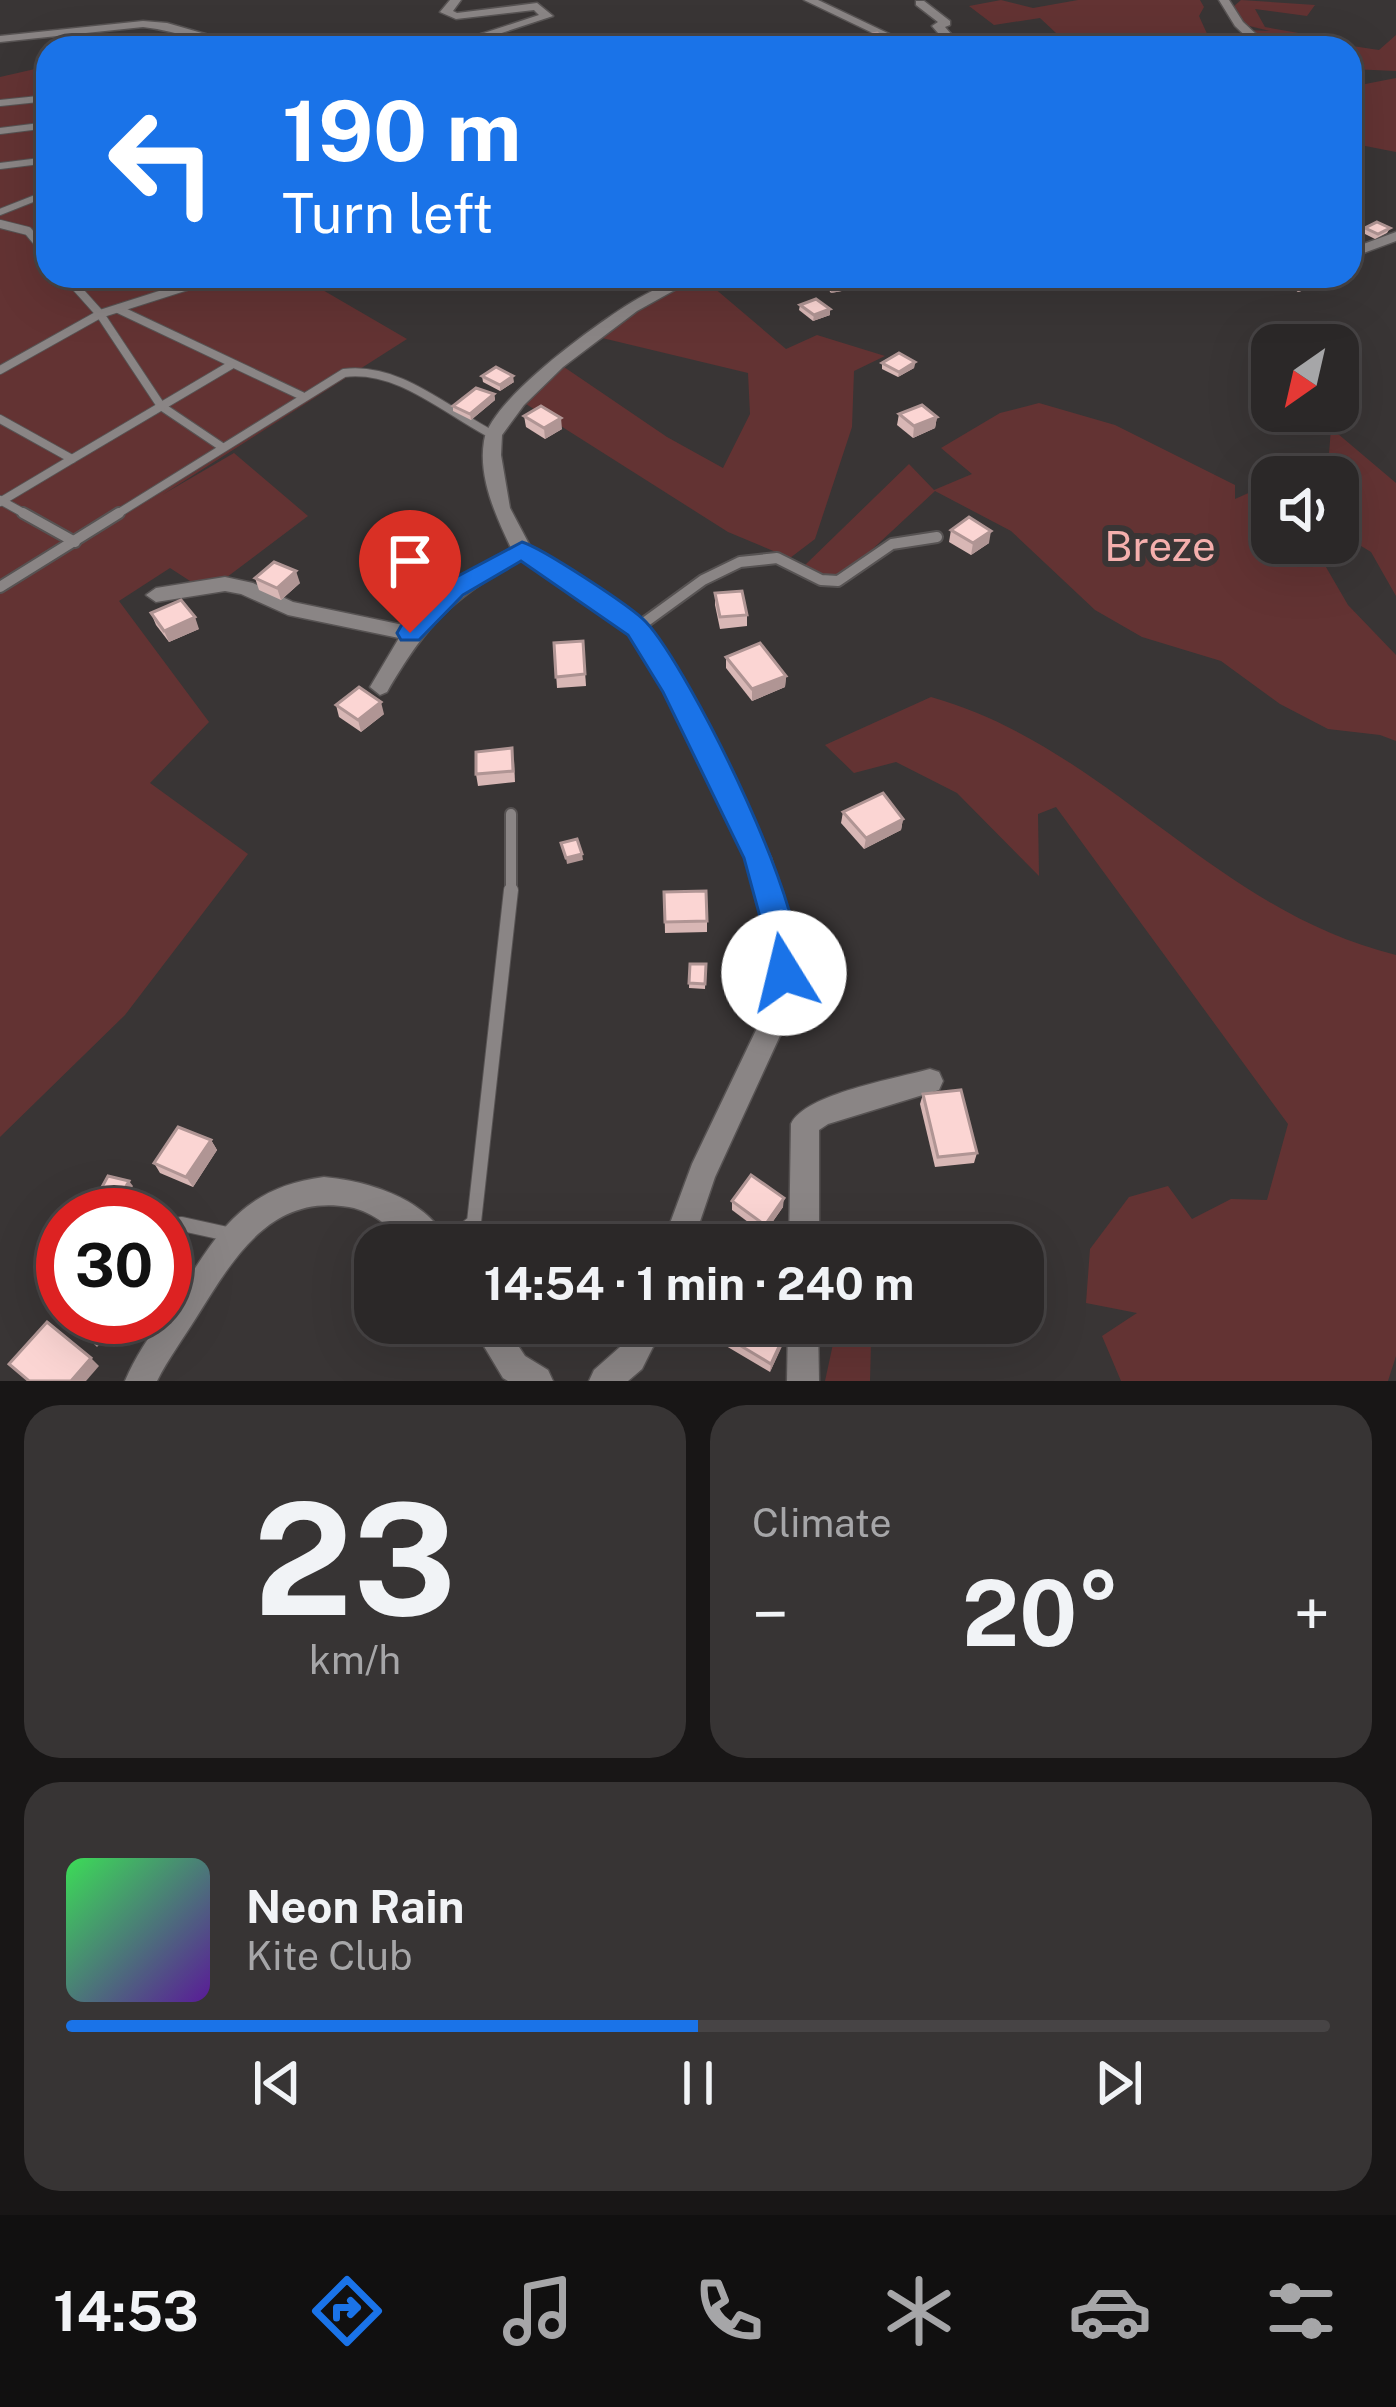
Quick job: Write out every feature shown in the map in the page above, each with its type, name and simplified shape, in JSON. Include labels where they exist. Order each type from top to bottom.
[{"type":"street","points":[[455,0],[446,12],[456,16],[537,6],[547,16],[483,36]]},
{"type":"street","points":[[809,0],[887,36]]},
{"type":"street","points":[[1224,0],[1252,36]]},
{"type":"street","points":[[920,3],[946,23],[938,26],[947,36]]},
{"type":"street","points":[[0,39],[143,24],[196,36]]},
{"type":"street","points":[[1362,249],[1396,236]]},
{"type":"street","points":[[670,288],[632,308],[557,364],[518,400],[493,435],[501,508],[522,550],[637,628],[675,690],[759,858],[783,956],[772,1027],[702,1174],[684,1224]]},
{"type":"street","points":[[380,687],[410,633],[454,589],[522,550]]},
{"type":"street","points":[[156,595],[226,584],[288,608],[410,633]]},
{"type":"street","points":[[805,1224],[805,1124],[821,1113],[930,1081]]},
{"type":"street","points":[[142,1381],[234,1236],[276,1202],[319,1192],[362,1193],[406,1214],[415,1224]]},
{"type":"street","points":[[499,1344],[514,1367],[537,1381]]},
{"type":"street","points":[[605,1381],[631,1358],[639,1344]]},
{"type":"street","points":[[802,1381],[803,1344]]},
{"type":"lane","points":[[0,103],[36,99]]},
{"type":"lane","points":[[0,130],[36,126]]},
{"type":"lane","points":[[0,166],[36,162]]},
{"type":"lane","points":[[0,212],[36,197]]},
{"type":"lane","points":[[27,200],[36,240]]},
{"type":"lane","points":[[0,224],[36,234]]},
{"type":"lane","points":[[77,288],[100,314],[161,406],[222,447]]},
{"type":"lane","points":[[0,370],[100,314],[182,288]]},
{"type":"lane","points":[[118,309],[302,396]]},
{"type":"lane","points":[[1,501],[231,365]]},
{"type":"lane","points":[[0,587],[344,373],[386,374],[493,435]]},
{"type":"lane","points":[[0,419],[72,459]]},
{"type":"lane","points":[[1,501],[75,542]]},
{"type":"lane","points":[[637,628],[747,558],[776,558],[812,578],[836,582],[851,577],[865,561],[904,538],[938,537]]},
{"type":"lane","points":[[472,1224],[511,895],[511,814]]},
{"type":"lane","points":[[192,1228],[214,1228],[234,1236]]},
{"type":"green space","points":[[1001,0],[1033,8],[1078,0],[1200,0],[1204,7],[1199,16],[1208,36],[1059,36],[1040,18],[994,25],[969,6]]},
{"type":"green space","points":[[1241,0],[1315,5],[1307,16],[1255,9],[1265,27],[1316,36],[1254,36],[1248,30],[1270,31],[1245,25],[1233,7]]},
{"type":"green space","points":[[1396,35],[1396,71],[1362,70],[1362,47],[1379,50]]},
{"type":"green space","points":[[36,69],[36,288],[321,288],[407,339],[162,495],[234,453],[308,516],[207,592],[170,568],[119,601],[209,722],[150,783],[248,854],[125,1015],[0,1137],[0,77]]},
{"type":"green space","points":[[1396,78],[1396,152],[1362,145],[1362,85]]},
{"type":"green space","points":[[677,288],[714,288],[786,349],[817,335],[885,356],[854,371],[852,427],[815,539],[790,558],[728,532],[526,404],[564,367],[667,437],[723,468],[750,414],[748,373],[598,337],[636,309]]},
{"type":"green space","name":"Breze","points":[[1039,403],[1115,425],[1235,485],[1235,499],[1251,492],[1251,564],[1324,564],[1348,605],[1396,655],[1396,741],[1328,729],[1280,704],[1221,661],[1142,637],[1095,610],[1011,531],[935,491],[835,584],[804,566],[909,464],[934,490],[972,474],[941,448],[1000,413]]},
{"type":"green space","name":"Breze","points":[[1331,432],[1336,432],[1396,483],[1396,596],[1371,552],[1359,545],[1359,456],[1329,454]]},
{"type":"green space","points":[[931,697],[995,721],[1053,752],[1271,903],[1330,933],[1396,955],[1396,1356],[1388,1381],[1121,1381],[1102,1336],[1137,1313],[1086,1303],[1090,1249],[1129,1197],[1168,1186],[1192,1219],[1231,1199],[1267,1200],[1288,1124],[1056,807],[1038,814],[1039,876],[957,793],[896,762],[854,773],[825,745]]},
{"type":"green space","points":[[833,1344],[871,1344],[870,1381],[825,1381]]},
{"type":"building","points":[[1377,222],[1390,228],[1378,234],[1365,228]]},
{"type":"building","points":[[816,299],[830,309],[814,315],[800,305]]},
{"type":"building","points":[[899,353],[915,362],[899,372],[882,363]]},
{"type":"building","points":[[496,367],[513,376],[500,385],[482,376]]},
{"type":"building","points":[[476,388],[494,394],[470,414],[453,406]]},
{"type":"building","points":[[922,405],[937,417],[914,426],[899,414]]},
{"type":"building","points":[[541,406],[561,418],[544,428],[524,416]]},
{"type":"building","points":[[969,517],[991,531],[973,543],[951,530]]},
{"type":"building","points":[[425,559],[445,569],[426,585],[406,575]]},
{"type":"building","points":[[274,562],[296,571],[277,588],[255,578]]},
{"type":"building","points":[[742,591],[747,615],[720,617],[715,593]]},
{"type":"building","points":[[181,600],[195,617],[164,631],[151,613]]},
{"type":"building","points":[[583,641],[585,674],[556,677],[554,643]]},
{"type":"building","points":[[760,643],[786,676],[752,689],[726,657]]},
{"type":"building","points":[[359,687],[381,702],[358,720],[336,705]]},
{"type":"building","points":[[512,748],[513,771],[476,774],[476,752]]},
{"type":"building","points":[[883,793],[903,819],[866,838],[843,812]]},
{"type":"building","points":[[577,839],[582,854],[566,858],[561,843]]},
{"type":"building","points":[[706,891],[707,921],[665,922],[664,892]]},
{"type":"building","points":[[690,964],[706,964],[705,984],[689,983]]},
{"type":"building","points":[[961,1090],[977,1153],[938,1157],[923,1094]]},
{"type":"building","points":[[178,1127],[211,1140],[186,1177],[154,1163]]},
{"type":"building","points":[[751,1175],[784,1198],[766,1224],[732,1201]]},
{"type":"building","points":[[108,1176],[129,1181],[125,1188],[101,1188]]},
{"type":"building","points":[[36,1334],[36,1344],[74,1344],[91,1358],[71,1381],[29,1381],[9,1364]]},
{"type":"building","points":[[738,1344],[780,1344],[771,1364]]},
{"type":"route","points":[[410,633],[454,589],[522,550],[637,628],[675,690],[759,858],[782,939],[784,973]]}]
